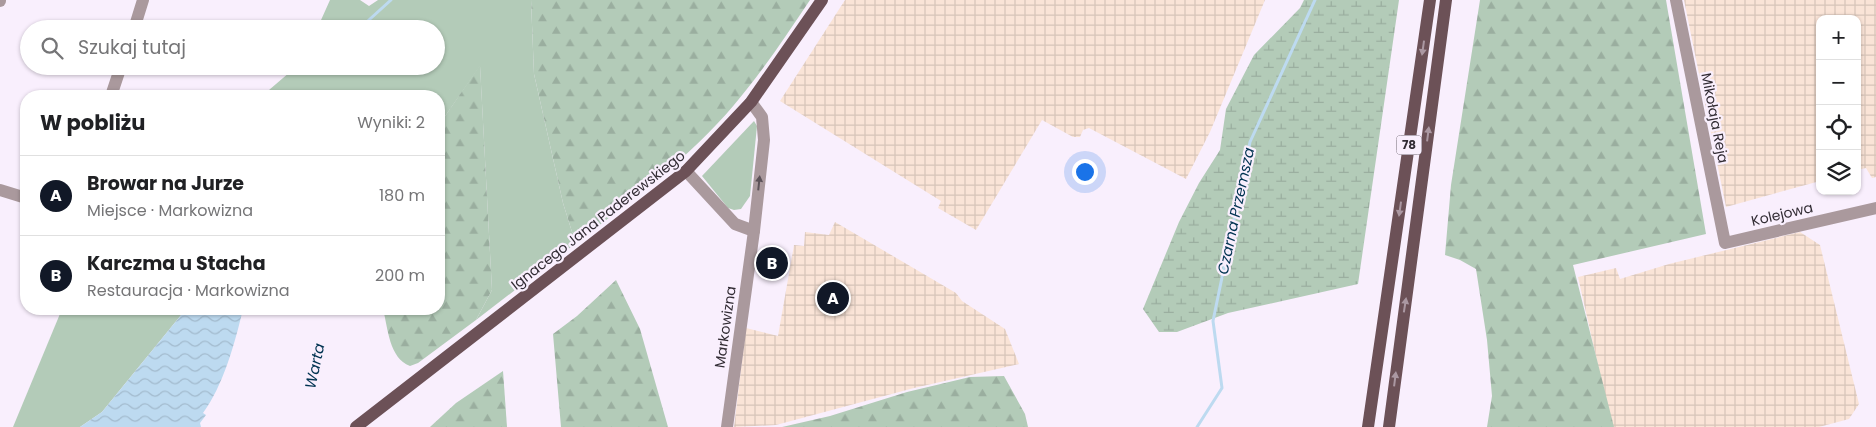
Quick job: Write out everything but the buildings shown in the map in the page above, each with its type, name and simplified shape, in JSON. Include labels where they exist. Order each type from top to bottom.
[{"type":"main road","name":"Ignacego Jana Paderewskiego","points":[[356,427],[686,171],[751,102],[822,0]]},
{"type":"main road","name":"78","points":[[1368,427],[1430,0]]},
{"type":"main road","name":"78","points":[[1389,427],[1446,0]]},
{"type":"street","points":[[137,20],[143,0]]},
{"type":"street","name":"Mikołaja Reja","points":[[1676,0],[1725,243]]},
{"type":"street","points":[[113,90],[118,75]]},
{"type":"street","name":"Markowizna","points":[[726,427],[754,231],[763,125],[759,112],[751,102]]},
{"type":"street","points":[[686,171],[735,224],[754,231]]},
{"type":"street","points":[[0,190],[20,196]]},
{"type":"street","name":"Kolejowa","points":[[1725,243],[1876,208]]},
{"type":"shaded area","points":[[845,0],[1265,0],[1210,132],[1186,179],[1089,128],[1083,130],[1080,137],[1073,137],[1042,120],[976,230],[938,208],[941,201],[780,101]]},
{"type":"shaded area","points":[[1684,0],[1876,0],[1876,177],[1872,178],[1866,168],[1861,169],[1861,15],[1816,15],[1816,182],[1726,207]]},
{"type":"shaded area","points":[[835,222],[956,293],[962,301],[1005,329],[1019,364],[914,388],[776,425],[734,427],[746,328],[778,336],[794,245],[804,246],[805,232],[829,235]]},
{"type":"shaded area","points":[[1800,232],[1820,245],[1859,404],[1849,419],[1819,427],[1612,427],[1578,277],[1616,268],[1620,279],[1669,264]]},
{"type":"green space","points":[[330,0],[360,0],[369,6],[378,0],[531,0],[534,74],[563,203],[572,232],[580,240],[476,320],[492,290],[480,66],[445,116],[445,90],[269,90],[286,75],[445,75],[445,20],[321,20]]},
{"type":"green space","points":[[531,0],[810,0],[754,80],[717,124],[661,177],[580,240],[572,232],[563,203],[534,74]]},
{"type":"green space","points":[[1304,0],[1399,0],[1358,284],[1228,313],[1177,332],[1159,332],[1143,309],[1179,222],[1199,183],[1220,150],[1226,109],[1254,55],[1300,8]]},
{"type":"green space","points":[[1480,0],[1666,0],[1706,234],[1573,265],[1614,427],[1487,427],[1492,396],[1487,340],[1476,269],[1460,260],[1445,255],[1451,185]]},
{"type":"green space","points":[[480,65],[492,290],[476,320],[418,363],[410,366],[398,356],[390,342],[384,315],[445,315],[445,116]]},
{"type":"green space","points":[[754,121],[757,126],[750,196],[741,209],[734,210],[728,208],[702,176]]},
{"type":"green space","points":[[616,280],[640,329],[668,427],[561,427],[553,334],[577,316]]},
{"type":"green space","points":[[60,315],[181,315],[102,412],[80,427],[13,427]]},
{"type":"green space","points":[[503,371],[507,427],[430,427],[456,403]]},
{"type":"green space","points":[[1004,376],[1025,414],[1028,427],[782,427],[830,416],[907,392],[970,377]]},
{"type":"water","points":[[181,315],[241,315],[228,364],[217,390],[203,413],[206,415],[200,423],[201,427],[80,427],[102,412]]},
{"type":"waterway","name":"Warta","points":[[369,20],[391,0]]},
{"type":"waterway","name":"Czarna Przemsza","points":[[1197,427],[1222,388],[1213,321],[1250,142],[1315,0]]},
{"type":"place","name":"Karczma u Stacha","points":[[772,263]]},
{"type":"place","name":"Browar na Jurze","points":[[833,298]]}]
